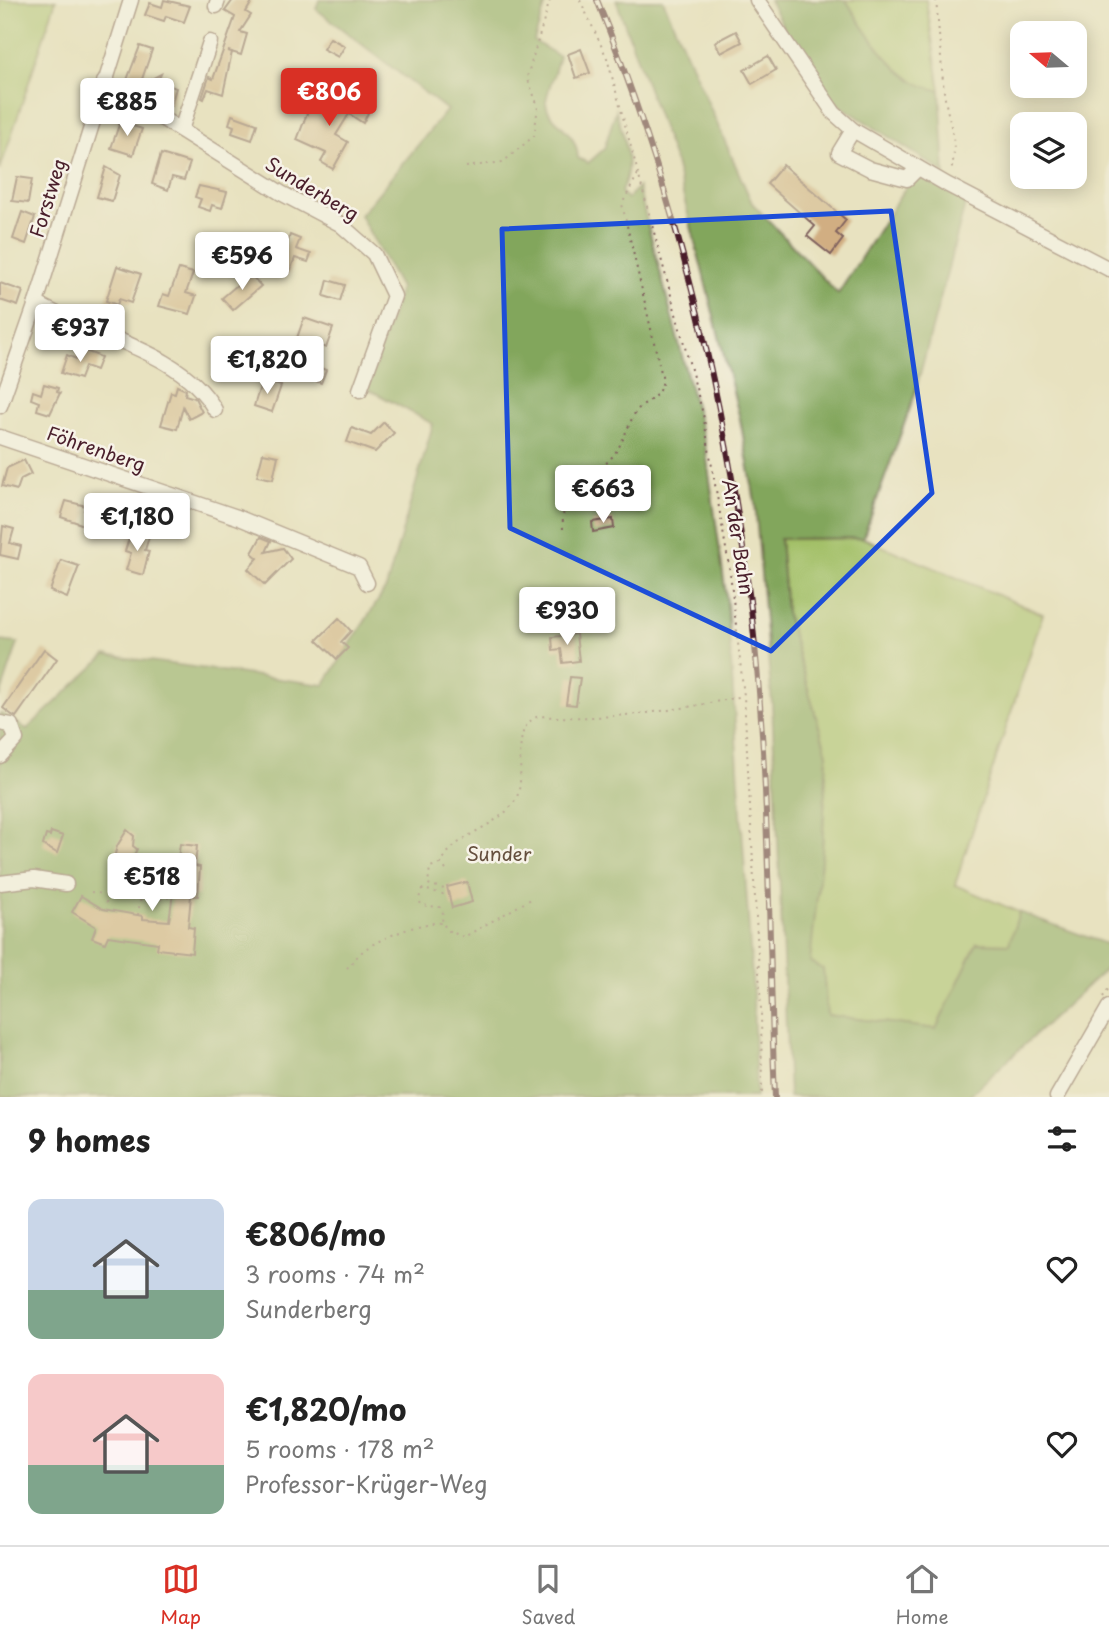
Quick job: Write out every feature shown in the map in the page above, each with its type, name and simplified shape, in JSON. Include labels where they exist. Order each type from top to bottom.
[{"type":"street","name":"Forstweg","points":[[0,406],[36,303],[131,0]]},
{"type":"street","points":[[757,0],[834,113],[853,130],[948,185],[1109,269]]},
{"type":"street","points":[[181,130],[210,42]]},
{"type":"street","name":"Sunderberg","points":[[104,82],[281,193],[340,225],[374,254],[394,296],[360,390]]},
{"type":"street","points":[[853,130],[839,153],[870,169],[907,179],[918,168]]},
{"type":"street","points":[[36,303],[63,319],[139,347],[205,392],[215,410]]},
{"type":"street","name":"Föhrenberg","points":[[0,437],[237,517],[359,567],[367,583]]},
{"type":"street","points":[[0,723],[11,725],[16,739],[0,756]]},
{"type":"street","points":[[0,883],[34,879],[66,884]]},
{"type":"street","points":[[1057,1097],[1109,1007]]},
{"type":"path","points":[[466,167],[503,162],[534,136],[538,106],[527,77],[550,0]]},
{"type":"path","name":"An der Bahn","points":[[580,0],[607,58],[703,414],[730,572],[744,696],[761,1009],[762,1097]]},
{"type":"path","points":[[936,0],[945,95],[956,152],[948,185]]},
{"type":"path","points":[[563,529],[563,519],[573,488],[612,457],[628,432],[635,413],[656,398],[663,381],[622,204],[626,191],[638,173]]},
{"type":"path","points":[[531,899],[464,937],[449,932],[442,923],[443,910],[421,905],[419,898],[423,889],[443,894],[444,888],[428,884],[430,867],[441,864],[447,853],[505,811],[515,800],[519,790],[524,731],[531,718],[625,716],[694,707],[744,696]]},
{"type":"path","points":[[130,864],[148,901]]},
{"type":"path","points":[[441,864],[446,870]]},
{"type":"path","points":[[91,892],[140,901],[172,897]]},
{"type":"path","points":[[105,909],[108,897]]},
{"type":"path","points":[[138,915],[140,901]]},
{"type":"path","points":[[347,968],[366,948],[396,934],[433,922],[442,923]]},
{"type":"highlighted area","points":[[891,211],[932,493],[771,651],[510,528],[502,229]]},
{"type":"green space","points":[[0,0],[56,0],[0,170]]},
{"type":"green space","name":"Sunder","points":[[319,0],[547,0],[534,41],[559,56],[546,103],[552,116],[573,139],[578,158],[588,163],[604,149],[616,110],[628,161],[621,192],[627,199],[638,187],[705,444],[727,602],[753,992],[756,1097],[0,1097],[0,713],[27,729],[106,655],[324,685],[386,588],[433,424],[368,389],[400,288],[360,215],[447,110],[316,9]]},
{"type":"green space","points":[[616,0],[663,0],[752,203],[838,294],[914,174],[966,201],[914,397],[863,538],[780,539],[786,613],[827,754],[822,851],[810,962],[823,969],[827,1015],[936,1029],[977,943],[1009,944],[1019,912],[1109,945],[1109,966],[968,1097],[789,1097],[772,704],[755,502],[740,419],[675,163]]},
{"type":"green space","points":[[769,0],[846,0],[874,42],[898,69],[925,87],[940,90],[945,173],[818,91]]},
{"type":"green space","points":[[846,0],[926,0],[940,90],[925,87],[898,69],[874,42]]},
{"type":"green space","points":[[863,538],[1043,614],[955,885],[1019,912],[1010,944],[977,943],[936,1029],[827,1015],[823,969],[809,962],[822,851],[827,754],[786,613],[780,539]]},
{"type":"green space","points":[[0,641],[18,643],[0,697]]},
{"type":"building","points":[[164,0],[190,6],[184,22],[166,16],[164,21],[145,15],[150,3],[162,7]]},
{"type":"building","points":[[233,0],[253,0],[246,12],[251,15],[240,32],[247,34],[241,55],[232,52],[223,94],[208,89],[204,99],[202,98],[209,77],[213,79],[235,17],[225,11]]},
{"type":"building","points":[[736,31],[742,42],[721,53],[715,42]]},
{"type":"building","points":[[330,38],[345,46],[338,57],[323,49]]},
{"type":"building","points":[[140,46],[152,50],[140,85],[127,80]]},
{"type":"building","points":[[581,49],[590,73],[576,78],[568,54]]},
{"type":"building","points":[[768,56],[776,70],[752,84],[744,70]]},
{"type":"building","points":[[161,74],[158,81],[176,88],[171,105],[155,99],[158,91],[140,85]]},
{"type":"building","points":[[334,93],[368,113],[363,123],[349,114],[336,135],[348,142],[333,169],[321,162],[326,153],[297,140],[311,103],[323,110]]},
{"type":"building","points":[[232,115],[257,124],[252,140],[232,133],[234,126],[229,124]]},
{"type":"building","points":[[120,122],[142,129],[133,155],[111,148]]},
{"type":"building","points":[[161,154],[190,163],[184,180],[172,177],[168,190],[152,184]]},
{"type":"building","points":[[783,165],[846,220],[836,233],[843,239],[831,255],[807,236],[815,226],[767,184]]},
{"type":"building","points":[[106,167],[120,175],[112,201],[97,197]]},
{"type":"building","points":[[17,177],[32,179],[28,203],[12,201]]},
{"type":"building","points":[[199,186],[227,192],[222,208],[212,205],[210,211],[198,207],[201,199],[195,197]]},
{"type":"building","points":[[22,212],[35,217],[26,244],[13,239]]},
{"type":"building","points":[[290,235],[300,239],[296,249],[311,254],[308,262],[295,258],[289,274],[275,269],[276,265],[261,259],[266,246],[284,253]]},
{"type":"building","points":[[117,266],[141,274],[131,303],[119,299],[117,305],[106,301]]},
{"type":"building","points":[[179,269],[193,273],[186,293],[196,296],[190,314],[159,306],[163,294],[169,296]]},
{"type":"building","points":[[250,274],[261,286],[233,310],[222,298]]},
{"type":"building","points":[[328,280],[345,285],[340,301],[324,296]]},
{"type":"building","points":[[0,283],[23,291],[18,306],[0,300]]},
{"type":"building","points":[[304,318],[333,328],[326,348],[297,338]]},
{"type":"building","points":[[80,349],[101,357],[96,370],[85,366],[80,379],[61,373],[67,355],[76,359]]},
{"type":"building","points":[[293,358],[326,370],[321,383],[288,371]]},
{"type":"building","points":[[262,380],[281,386],[272,412],[254,406]]},
{"type":"building","points":[[44,384],[58,388],[57,392],[60,393],[50,414],[37,410],[39,402],[31,399],[33,391],[41,394]]},
{"type":"building","points":[[177,386],[186,390],[185,395],[195,398],[202,412],[189,419],[183,407],[177,429],[161,425],[171,392],[175,393]]},
{"type":"building","points":[[384,422],[394,433],[375,452],[347,442],[352,428],[371,435]]},
{"type":"building","points":[[263,453],[278,456],[273,479],[257,476]]},
{"type":"building","points":[[24,460],[31,474],[21,479],[17,490],[2,486],[7,468]]},
{"type":"building","points":[[66,501],[86,506],[84,510],[88,511],[84,525],[61,517]]},
{"type":"building","points":[[613,519],[614,528],[593,532],[592,522]]},
{"type":"building","points":[[3,526],[14,529],[10,543],[21,546],[18,559],[0,555]]},
{"type":"building","points":[[131,532],[149,537],[145,550],[149,551],[143,575],[126,570],[131,553],[125,551]]},
{"type":"building","points":[[261,537],[271,541],[266,552],[283,548],[291,559],[265,585],[248,569],[258,558],[252,553]]},
{"type":"building","points":[[61,560],[79,566],[67,598],[50,591]]},
{"type":"building","points":[[339,618],[351,631],[341,642],[348,648],[337,659],[317,640]]},
{"type":"building","points":[[576,634],[579,661],[563,663],[561,649],[553,650],[552,637]]},
{"type":"building","points":[[44,649],[57,659],[16,717],[3,708]]},
{"type":"building","points":[[570,677],[580,678],[576,705],[566,704]]},
{"type":"building","points":[[127,830],[134,836],[133,846],[137,849],[129,865],[114,858],[117,846]]},
{"type":"building","points":[[51,832],[63,836],[57,853],[43,845],[46,835],[50,836]]},
{"type":"building","points":[[180,844],[197,846],[195,866],[200,867],[198,896],[191,896],[188,927],[194,928],[192,953],[157,949],[158,943],[108,936],[105,943],[92,938],[96,927],[72,912],[81,896],[103,909],[143,916],[143,919],[169,921]]},
{"type":"building","points":[[467,882],[472,902],[452,908],[447,887]]},
{"type":"railway","points":[[597,0],[651,148],[674,223],[728,453],[751,609],[762,730],[775,1097]]}]
